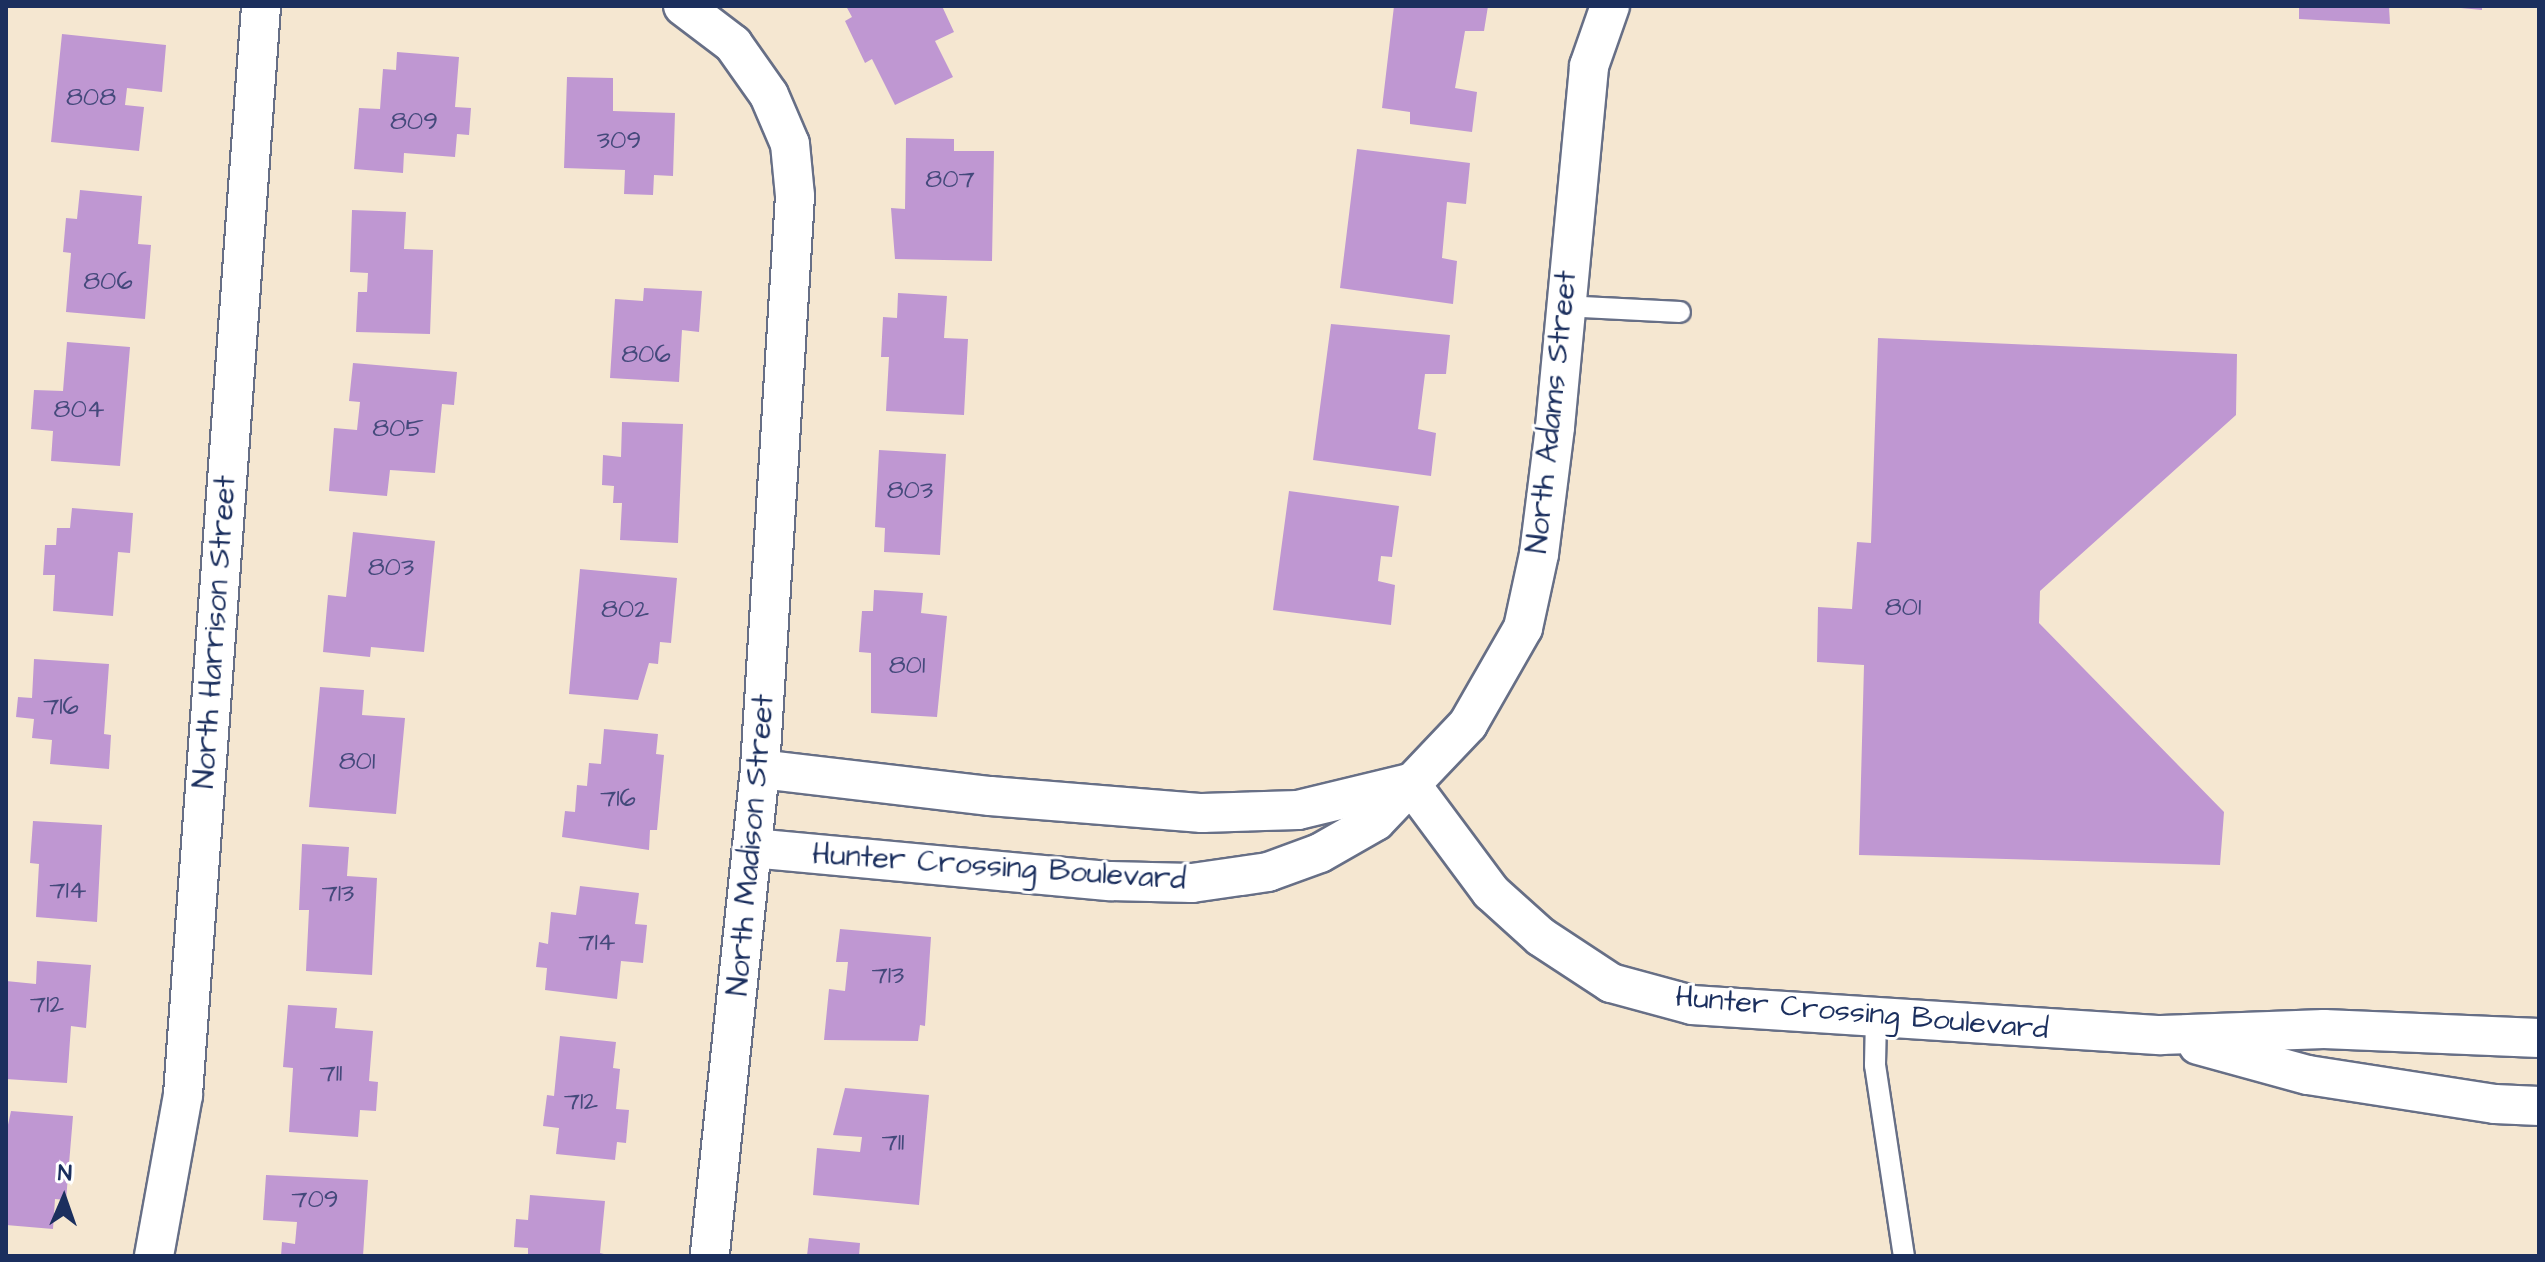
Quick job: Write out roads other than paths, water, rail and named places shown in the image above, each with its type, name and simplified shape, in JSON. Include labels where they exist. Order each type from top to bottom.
[{"type":"street","name":"North Harrison Street","points":[[154,1256],[183,1095],[261,6]]},
{"type":"street","name":"North Madison Street","points":[[683,6],[733,44],[769,95],[790,144],[794,267],[760,769],[710,1256]]},
{"type":"street","name":"North Adams Street","points":[[1410,783],[1468,724],[1523,628],[1539,554],[1589,66],[1610,6]]},
{"type":"street","points":[[760,769],[1202,813],[1298,810],[1410,783]]},
{"type":"street","name":"Hunter Crossing Boulevard","points":[[752,848],[1110,881],[1192,883],[1268,872],[1320,853],[1376,821],[1410,783],[1491,892],[1541,937],[1611,983],[1692,1005],[2161,1035],[2324,1029],[2539,1038]]},
{"type":"street","name":"Hunter Crossing Boulevard","points":[[2161,1035],[2308,1075],[2495,1104],[2539,1106]]},
{"type":"lane","points":[[1563,306],[1680,312]]},
{"type":"lane","points":[[1876,1017],[1875,1065],[1904,1256]]}]
